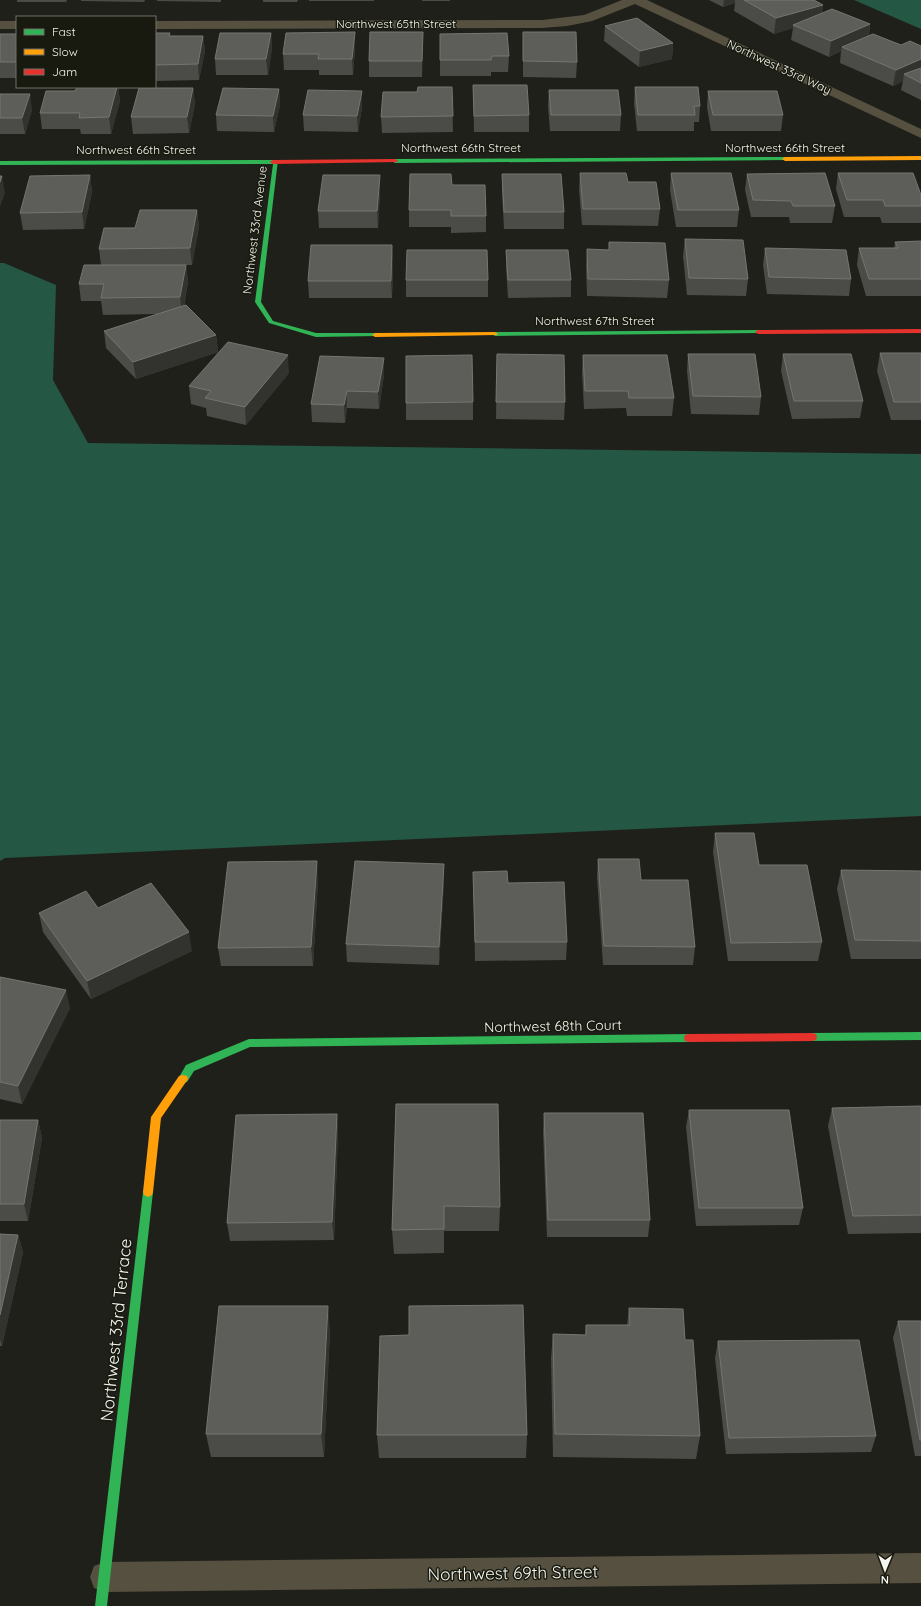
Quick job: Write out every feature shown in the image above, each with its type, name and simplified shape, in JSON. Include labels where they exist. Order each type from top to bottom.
[{"type":"street","name":"Northwest 65th Street","points":[[156,25],[542,24],[568,22],[587,18],[634,0]]},
{"type":"street","name":"Northwest 33rd Way","points":[[637,0],[921,134]]},
{"type":"street","points":[[0,25],[16,25]]},
{"type":"street","name":"Northwest 66th Street","points":[[0,163],[921,158]]},
{"type":"street","name":"Northwest 33rd Avenue","points":[[270,322],[258,302],[276,161]]},
{"type":"street","name":"Northwest 67th Street","points":[[270,322],[316,334],[921,331]]},
{"type":"street","name":"Northwest 68th Court","points":[[190,1068],[249,1043],[921,1036]]},
{"type":"street","name":"Northwest 33rd Terrace","points":[[100,1606],[105,1577],[156,1117],[190,1068]]},
{"type":"street","name":"Northwest 69th Street","points":[[105,1577],[921,1568]]},
{"type":"shaded area","points":[[854,0],[921,0],[921,29]]},
{"type":"shaded area","points":[[0,263],[4,263],[56,285],[53,380],[88,443],[921,454],[921,816],[5,858],[0,861]]},
{"type":"building","points":[[744,0],[814,0],[823,5],[776,18]]},
{"type":"building","points":[[832,9],[870,24],[831,41],[793,25]]},
{"type":"building","points":[[637,18],[673,43],[640,51],[605,26]]},
{"type":"building","points":[[355,32],[352,59],[318,59],[319,54],[283,54],[286,33]]},
{"type":"building","points":[[370,32],[423,32],[422,61],[369,61]]},
{"type":"building","points":[[523,32],[576,32],[577,62],[523,61]]},
{"type":"building","points":[[156,33],[170,33],[169,36],[203,36],[198,64],[156,65]]},
{"type":"building","points":[[220,33],[271,33],[266,59],[215,59]]},
{"type":"building","points":[[507,33],[509,56],[492,56],[491,60],[440,60],[440,34]]},
{"type":"building","points":[[0,34],[16,34],[16,62],[0,62]]},
{"type":"building","points":[[873,34],[901,45],[910,41],[921,46],[921,59],[896,70],[842,47]]},
{"type":"building","points":[[921,68],[921,83],[904,74]]},
{"type":"building","points":[[473,85],[527,85],[529,115],[474,116]]},
{"type":"building","points":[[418,87],[452,87],[453,116],[381,117],[383,92],[417,92]]},
{"type":"building","points":[[635,87],[698,87],[700,106],[694,106],[695,115],[638,115]]},
{"type":"building","points":[[76,88],[117,88],[109,117],[79,118],[80,113],[40,113],[46,91],[75,91]]},
{"type":"building","points":[[139,88],[193,88],[187,117],[131,117]]},
{"type":"building","points":[[223,88],[279,89],[273,116],[216,115]]},
{"type":"building","points":[[308,90],[362,91],[357,116],[303,115]]},
{"type":"building","points":[[549,90],[618,90],[621,115],[551,115]]},
{"type":"building","points":[[708,91],[777,91],[783,115],[713,115]]},
{"type":"building","points":[[0,94],[30,94],[22,118],[0,118]]},
{"type":"building","points":[[580,173],[626,173],[628,182],[656,182],[660,209],[583,209]]},
{"type":"building","points":[[671,173],[731,173],[739,210],[678,210]]},
{"type":"building","points":[[825,173],[835,206],[793,206],[791,201],[753,200],[747,174]]},
{"type":"building","points":[[838,173],[913,173],[921,195],[921,206],[885,206],[883,200],[847,200]]},
{"type":"building","points":[[410,174],[451,174],[452,185],[485,185],[486,216],[451,216],[451,210],[409,210]]},
{"type":"building","points":[[502,174],[561,174],[564,212],[504,212]]},
{"type":"building","points":[[90,175],[82,212],[20,213],[30,176]]},
{"type":"building","points":[[323,175],[380,175],[377,211],[318,211]]},
{"type":"building","points":[[140,210],[197,210],[190,248],[99,249],[104,228],[135,228]]},
{"type":"building","points":[[685,239],[743,240],[748,279],[689,278]]},
{"type":"building","points":[[921,241],[921,279],[869,279],[859,248],[898,248],[895,242]]},
{"type":"building","points":[[609,242],[665,243],[669,280],[588,279],[587,249],[609,250]]},
{"type":"building","points":[[311,245],[392,245],[391,281],[308,281]]},
{"type":"building","points":[[765,248],[846,250],[851,279],[769,277]]},
{"type":"building","points":[[407,250],[487,250],[488,280],[406,280]]},
{"type":"building","points":[[506,250],[568,250],[571,280],[508,280]]},
{"type":"building","points":[[84,265],[186,265],[180,297],[101,298],[104,284],[79,284]]},
{"type":"building","points":[[186,305],[216,335],[133,362],[104,331]]},
{"type":"building","points":[[228,342],[288,355],[245,407],[205,398],[211,391],[189,386]]},
{"type":"building","points":[[880,353],[921,353],[921,402],[894,402]]},
{"type":"building","points":[[497,354],[564,355],[565,402],[496,402]]},
{"type":"building","points":[[688,354],[755,354],[761,397],[693,396]]},
{"type":"building","points":[[783,354],[851,354],[863,401],[794,401]]},
{"type":"building","points":[[472,355],[473,402],[406,403],[406,356]]},
{"type":"building","points":[[583,355],[667,355],[674,398],[629,398],[628,391],[585,391]]},
{"type":"building","points":[[320,356],[384,358],[378,392],[347,391],[344,405],[311,404]]},
{"type":"building","points":[[715,833],[754,833],[759,865],[807,865],[822,942],[731,943]]},
{"type":"building","points":[[598,859],[639,859],[641,880],[688,880],[695,947],[604,946]]},
{"type":"building","points":[[317,861],[311,947],[218,948],[228,862]]},
{"type":"building","points":[[355,861],[444,864],[439,947],[346,944]]},
{"type":"building","points":[[841,870],[921,871],[921,941],[855,940]]},
{"type":"building","points":[[507,871],[508,883],[564,882],[567,942],[475,942],[473,872]]},
{"type":"building","points":[[151,883],[189,932],[87,981],[39,913],[86,891],[98,908]]},
{"type":"building","points":[[0,977],[66,990],[18,1086],[0,1082]]},
{"type":"building","points":[[396,1104],[498,1104],[500,1207],[444,1206],[444,1229],[392,1230]]},
{"type":"building","points":[[921,1106],[921,1215],[853,1216],[832,1108]]},
{"type":"building","points":[[689,1110],[789,1110],[803,1208],[699,1208]]},
{"type":"building","points":[[544,1113],[643,1113],[650,1220],[548,1220]]},
{"type":"building","points":[[337,1114],[332,1222],[227,1223],[236,1115]]},
{"type":"building","points":[[0,1120],[38,1120],[24,1204],[0,1204]]},
{"type":"building","points":[[0,1234],[18,1235],[0,1315]]},
{"type":"building","points":[[523,1305],[527,1435],[377,1435],[380,1336],[409,1335],[409,1306]]},
{"type":"building","points":[[219,1306],[328,1306],[321,1434],[206,1434]]},
{"type":"building","points":[[629,1308],[683,1309],[685,1340],[693,1340],[700,1436],[555,1434],[553,1334],[586,1335],[586,1325],[630,1325]]},
{"type":"building","points":[[898,1321],[921,1321],[921,1440],[920,1440]]},
{"type":"building","points":[[859,1340],[876,1436],[729,1438],[718,1341]]},
{"type":"traffic: fast","points":[[395,161],[785,159]]},
{"type":"traffic: fast","points":[[276,161],[258,302],[271,322],[316,335],[375,335]]},
{"type":"traffic: fast","points":[[0,163],[273,162]]},
{"type":"traffic: fast","points":[[495,334],[758,332]]},
{"type":"traffic: fast","points":[[812,1037],[921,1036]]},
{"type":"traffic: fast","points":[[183,1079],[190,1068],[249,1043],[689,1038]]},
{"type":"traffic: fast","points":[[101,1606],[148,1192]]},
{"type":"traffic: slow","points":[[785,159],[921,158]]},
{"type":"traffic: slow","points":[[375,335],[495,334]]},
{"type":"traffic: slow","points":[[148,1192],[156,1117],[183,1079]]},
{"type":"traffic: jam","points":[[273,162],[395,161]]},
{"type":"traffic: jam","points":[[758,332],[921,331]]},
{"type":"traffic: jam","points":[[689,1038],[812,1037]]}]
